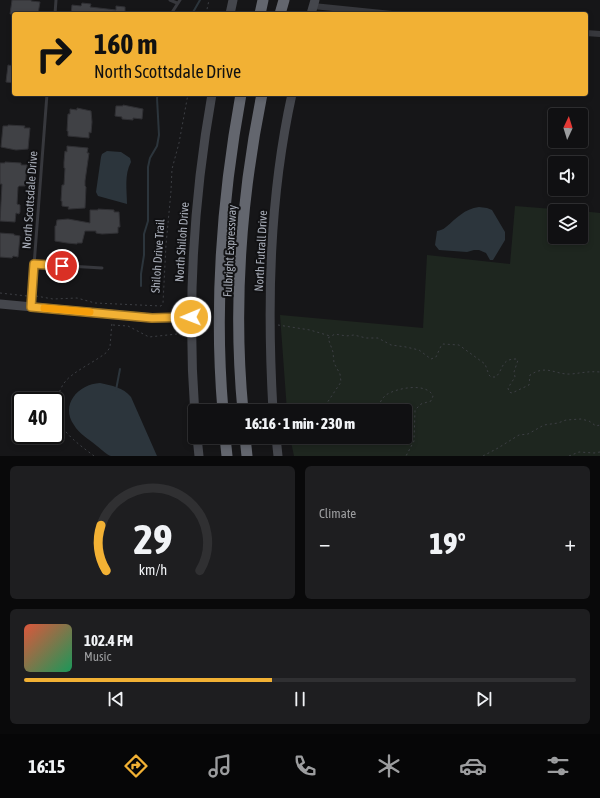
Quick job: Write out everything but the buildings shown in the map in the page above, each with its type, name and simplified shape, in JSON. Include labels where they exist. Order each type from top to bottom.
[{"type":"highway","points":[[260,12],[263,0]]},
{"type":"highway","points":[[281,12],[284,0]]},
{"type":"highway","name":"Fulbright Expressway","points":[[223,404],[219,322],[222,242],[229,170],[241,96]]},
{"type":"highway","name":"Fulbright Expressway","points":[[243,404],[240,322],[241,251],[249,170],[262,96]]},
{"type":"highway","points":[[226,444],[227,456]]},
{"type":"highway","points":[[246,444],[247,456]]},
{"type":"main road","points":[[231,12],[234,0]]},
{"type":"main road","name":"North Shiloh Drive","points":[[195,404],[191,317],[193,258],[197,197],[212,96]]},
{"type":"main road","name":"North Futrall Drive","points":[[273,404],[270,322],[272,245],[280,164],[292,96]]},
{"type":"main road","points":[[0,304],[113,313],[152,318],[191,317]]},
{"type":"main road","points":[[198,444],[199,456]]},
{"type":"main road","points":[[277,444],[278,456]]},
{"type":"street","points":[[313,7],[369,12]]},
{"type":"street","points":[[588,33],[600,34]]},
{"type":"lane","points":[[55,12],[56,0]]},
{"type":"lane","points":[[170,0],[178,2],[172,12]]},
{"type":"lane","name":"North Scottsdale Drive","points":[[31,307],[47,96]]},
{"type":"lane","points":[[34,264],[102,268]]},
{"type":"path","points":[[206,12],[209,0]]},
{"type":"path","name":"Shiloh Drive Trail","points":[[0,293],[53,299],[71,297],[95,303],[161,306],[164,303],[166,245],[172,169],[179,143],[188,96]]},
{"type":"path","points":[[94,456],[72,440],[64,431],[58,417],[56,404],[61,388],[70,376],[107,352],[110,347],[113,313]]},
{"type":"path","points":[[276,324],[310,330],[330,336],[335,334],[378,338],[391,345],[419,350],[431,359],[436,357],[443,344],[457,345],[485,364],[491,378],[496,377],[501,366],[506,361],[516,358],[518,363],[515,370],[515,377],[508,388],[509,392],[512,393],[528,385],[530,375],[538,371],[552,370],[569,374],[591,371],[600,372]]},
{"type":"path","points":[[112,325],[128,326],[149,337],[177,334]]},
{"type":"path","points":[[327,404],[341,382],[340,374],[334,363],[333,352],[329,344],[328,338],[330,336]]},
{"type":"path","points":[[380,404],[384,396],[406,388],[428,390],[432,394],[433,396],[431,401],[421,404],[415,410],[414,441],[406,456]]},
{"type":"path","points":[[483,456],[519,435],[528,434],[544,425],[566,420],[581,419],[589,421],[596,426],[600,425]]},
{"type":"path","points":[[569,456],[579,452],[600,452]]},
{"type":"shaded area","points":[[107,151],[121,152],[130,158],[131,162],[127,172],[127,204],[98,196],[96,192],[101,157],[102,154]]},
{"type":"shaded area","points":[[515,206],[548,209],[548,244],[588,244],[588,212],[600,213],[600,456],[294,456],[291,444],[412,444],[412,404],[286,404],[280,315],[423,328],[427,255],[510,264]]},
{"type":"shaded area","points":[[479,207],[492,210],[505,232],[505,240],[493,260],[490,260],[486,253],[479,250],[467,252],[439,250],[435,245],[437,231],[445,228],[465,212]]},
{"type":"shaded area","points":[[100,383],[121,389],[131,397],[157,456],[111,456],[84,436],[76,428],[70,417],[70,403],[78,391],[92,384]]},
{"type":"waterway","points":[[193,12],[200,0]]},
{"type":"waterway","points":[[141,286],[144,255],[144,234],[148,221],[148,167],[150,158],[157,146],[159,135],[158,96]]},
{"type":"waterway","points":[[116,390],[120,369]]},
{"type":"slow traffic","points":[[44,308],[90,312]]},
{"type":"route","points":[[62,266],[34,264],[31,307],[113,313],[152,318],[191,317]]}]
